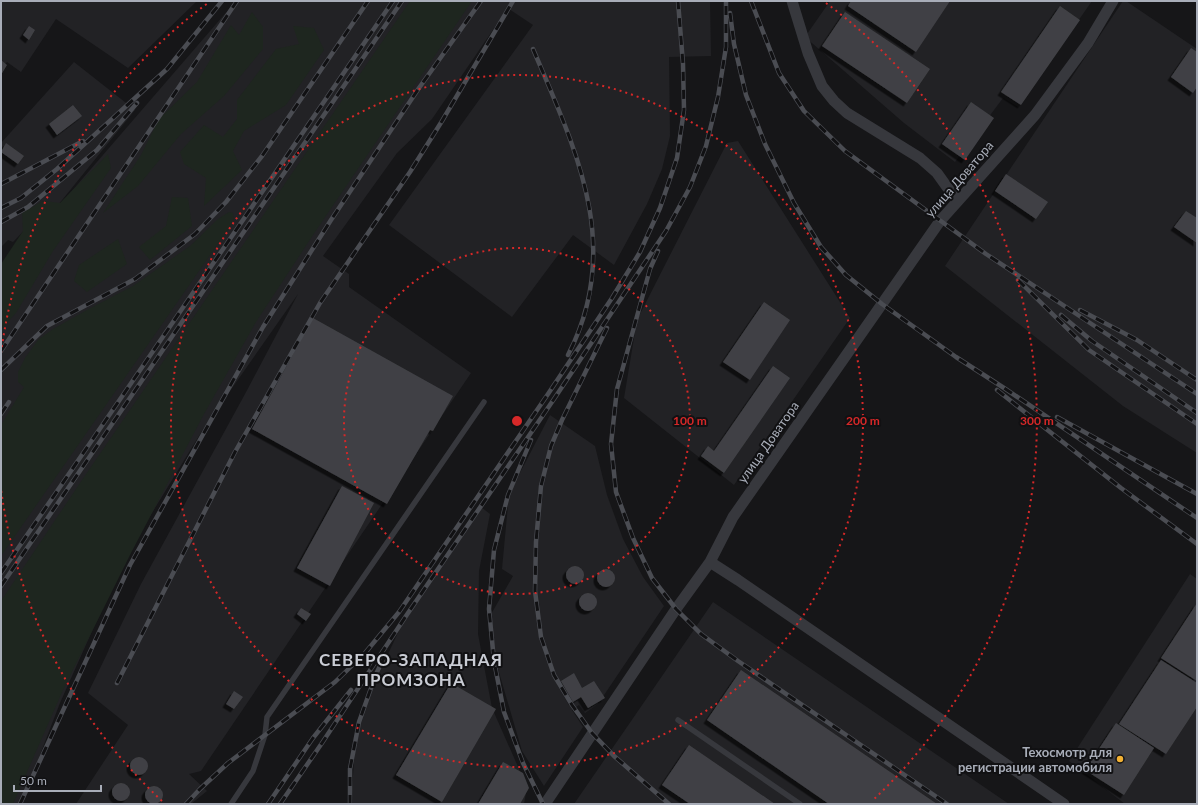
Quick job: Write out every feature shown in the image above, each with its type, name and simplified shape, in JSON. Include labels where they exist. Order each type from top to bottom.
[{"type":"street","points":[[792,1],[808,53],[822,86],[834,101],[847,113],[885,135],[920,158],[937,173],[957,201]]},
{"type":"street","name":"улица Доватора","points":[[545,804],[676,609],[710,562],[733,516],[940,221],[1035,115],[1088,43],[1113,1]]},
{"type":"street","points":[[710,562],[751,588],[1064,804]]},
{"type":"lane","points":[[231,804],[253,771],[265,735],[267,717],[484,402]]},
{"type":"lane","points":[[678,720],[800,804]]},
{"type":"shaded area","points":[[1,1],[197,1],[128,68],[56,19],[21,72],[7,62],[1,69]]},
{"type":"shaded area","points":[[236,1],[710,1],[711,56],[669,57],[670,136],[662,169],[647,204],[614,265],[573,235],[512,317],[389,225],[533,25],[509,9],[512,2],[432,119],[397,153],[323,256],[349,274],[349,287],[471,373],[201,771],[189,774],[207,791],[191,804],[76,804],[128,725],[88,693],[141,584],[298,294],[202,431],[125,557],[60,703],[21,804],[1,804],[1,314],[52,214]]},
{"type":"shaded area","points":[[410,1],[472,1],[315,232],[256,322],[204,414],[131,553],[63,690],[13,804],[1,804],[1,601],[82,480]]},
{"type":"shaded area","points":[[830,1],[1092,1],[1018,107],[1003,98],[955,162],[904,123],[805,37]]},
{"type":"shaded area","points":[[1123,1],[1126,1],[1197,49],[1197,453],[1123,406],[945,266]]},
{"type":"shaded area","points":[[252,12],[263,27],[263,49],[224,96],[181,134],[138,186],[103,213],[141,155],[159,119],[197,82],[231,25],[239,35]]},
{"type":"shaded area","points":[[293,26],[314,28],[324,50],[286,105],[244,131],[233,151],[242,170],[204,206],[206,178],[184,164],[180,152],[204,125],[223,137],[237,119],[237,100],[276,49],[299,44]]},
{"type":"shaded area","points":[[74,62],[135,110],[54,210],[48,206],[13,242],[8,240],[1,247],[1,143]]},
{"type":"shaded area","points":[[738,141],[850,318],[734,485],[624,398],[637,320],[727,143]]},
{"type":"shaded area","points":[[108,154],[111,168],[53,251],[16,313],[1,329],[1,264],[23,231],[22,213],[43,201],[60,203]]},
{"type":"shaded area","points":[[172,197],[188,198],[192,226],[150,260],[139,247],[166,226]]},
{"type":"shaded area","points":[[229,212],[233,213],[234,218],[231,225],[1,556],[1,425],[24,387],[18,382],[18,372],[25,358],[38,340],[53,329],[133,286],[190,246],[218,219]]},
{"type":"shaded area","points":[[118,239],[127,264],[87,292],[74,281],[79,265]]},
{"type":"shaded area","points":[[550,415],[595,446],[607,495],[623,539],[643,577],[664,606],[598,704],[585,713],[579,705],[572,710],[583,727],[544,786],[522,751],[496,662],[490,616],[513,576],[502,569],[509,494]]},
{"type":"shaded area","points":[[481,507],[490,514],[479,571],[478,634],[492,708],[527,787],[524,804],[353,804],[352,789],[357,721],[401,626]]},
{"type":"shaded area","points":[[1190,574],[1197,579],[1197,804],[1125,804],[1069,761]]},
{"type":"shaded area","points":[[713,602],[1009,804],[574,804]]},
{"type":"building","points":[[851,1],[950,1],[916,52],[848,6]]},
{"type":"building","points":[[1060,6],[1080,20],[1021,105],[1001,92]]},
{"type":"building","points":[[845,12],[930,69],[907,103],[822,46]]},
{"type":"building","points":[[29,26],[35,30],[29,40],[23,35]]},
{"type":"building","points":[[1191,48],[1197,52],[1197,87],[1193,93],[1171,77]]},
{"type":"building","points":[[1,60],[7,65],[1,75]]},
{"type":"building","points":[[971,102],[994,118],[965,160],[942,144]]},
{"type":"building","points":[[73,105],[82,116],[57,135],[49,124]]},
{"type":"building","points":[[6,143],[24,156],[18,164],[1,152]]},
{"type":"building","points":[[1006,174],[1048,202],[1036,219],[995,191]]},
{"type":"building","points":[[1186,211],[1197,218],[1197,243],[1174,227]]},
{"type":"building","points":[[764,302],[790,320],[750,380],[723,362]]},
{"type":"building","points":[[313,318],[453,396],[433,431],[430,430],[387,504],[252,429]]},
{"type":"building","points":[[773,366],[790,378],[724,473],[701,456],[708,446],[714,451]]},
{"type":"building","points":[[342,486],[374,503],[330,586],[297,568]]},
{"type":"building","points":[[575,566],[581,569],[584,575],[581,581],[575,584],[569,581],[566,575],[569,569]]},
{"type":"building","points":[[606,569],[612,572],[615,578],[612,584],[606,587],[600,584],[597,578],[600,572]]},
{"type":"building","points":[[588,593],[594,596],[597,602],[594,608],[588,611],[582,608],[579,602],[582,596]]},
{"type":"building","points":[[1197,603],[1197,681],[1161,658]]},
{"type":"building","points":[[301,608],[311,614],[306,621],[297,614]]},
{"type":"building","points":[[1161,660],[1197,683],[1197,707],[1166,754],[1119,724]]},
{"type":"building","points":[[741,670],[937,804],[829,804],[707,720]]},
{"type":"building","points":[[574,673],[582,688],[594,681],[605,698],[588,708],[581,697],[573,702],[561,681]]},
{"type":"building","points":[[451,683],[496,709],[442,802],[396,775]]},
{"type":"building","points":[[234,691],[243,697],[234,709],[226,704]]},
{"type":"building","name":"Техосмотр для регистрации автомобиля","points":[[1116,723],[1154,748],[1124,795],[1085,770]]},
{"type":"building","points":[[689,745],[775,804],[690,804],[662,785]]},
{"type":"building","points":[[139,757],[145,760],[148,766],[145,772],[139,775],[133,772],[130,766],[133,760]]},
{"type":"building","points":[[503,762],[523,773],[529,788],[520,804],[478,804]]},
{"type":"building","points":[[121,783],[127,786],[130,792],[127,798],[121,801],[115,798],[112,792],[115,786]]},
{"type":"building","points":[[154,786],[160,789],[163,795],[160,801],[154,804],[148,801],[145,795],[148,789]]},
{"type":"railway","points":[[1,208],[21,198],[57,169],[167,69],[222,1]]},
{"type":"railway","points":[[1,351],[237,1]]},
{"type":"railway","points":[[1,370],[47,326],[135,279],[195,234],[226,202],[262,156],[368,1]]},
{"type":"railway","points":[[1,573],[393,1]]},
{"type":"railway","points":[[1,586],[402,1]]},
{"type":"railway","points":[[20,804],[130,565],[263,327],[331,220],[419,88],[481,1]]},
{"type":"railway","points":[[117,683],[235,452],[320,303],[410,172],[513,1]]},
{"type":"railway","points":[[186,804],[228,763],[335,682],[365,653],[399,612],[612,298],[640,252],[660,208],[677,158],[684,110],[683,64],[678,1]]},
{"type":"railway","points":[[280,804],[666,231],[690,187],[706,146],[718,97],[726,47],[726,1]]},
{"type":"railway","points":[[751,1],[779,73],[804,111],[845,151],[986,254],[1197,394]]},
{"type":"railway","points":[[730,13],[734,44],[746,95],[765,144],[794,203],[821,247],[846,275],[882,304],[956,357],[1197,518]]},
{"type":"railway","points":[[533,49],[578,162],[588,199],[593,237],[592,276],[584,315],[568,355]]},
{"type":"railway","points":[[1,222],[28,207],[97,150],[137,103]]},
{"type":"railway","points":[[1,184],[83,141]]},
{"type":"railway","points":[[658,251],[650,269],[617,389],[611,444],[616,492],[633,538],[652,578],[676,609],[701,634],[947,804]]},
{"type":"railway","points":[[1018,280],[1089,350],[1197,424]]},
{"type":"railway","points":[[1080,310],[1137,340],[1197,380]]},
{"type":"railway","points":[[1061,315],[1092,341],[1197,413]]},
{"type":"railway","points":[[607,328],[562,420],[551,446],[541,486],[536,542],[535,591],[541,637],[554,675],[572,705],[592,733],[614,756],[669,804]]},
{"type":"railway","points":[[997,390],[1121,488],[1197,544]]},
{"type":"railway","points":[[1,414],[9,402]]},
{"type":"railway","points":[[1057,417],[1197,494]]},
{"type":"railway","points":[[531,440],[508,495],[494,550],[489,609],[494,661],[504,712],[523,763],[543,804]]},
{"type":"railway","points":[[350,804],[350,769],[359,722],[376,674],[385,656]]},
{"type":"railway","points":[[268,804],[313,738],[351,690]]},
{"type":"place","name":"Техосмотр для регистрации автомобиля","points":[[1120,759]]},
{"type":"district","name":"СЕВЕРО-ЗАПАДНАЯ ПРОМЗОНА","points":[[411,669]]}]
